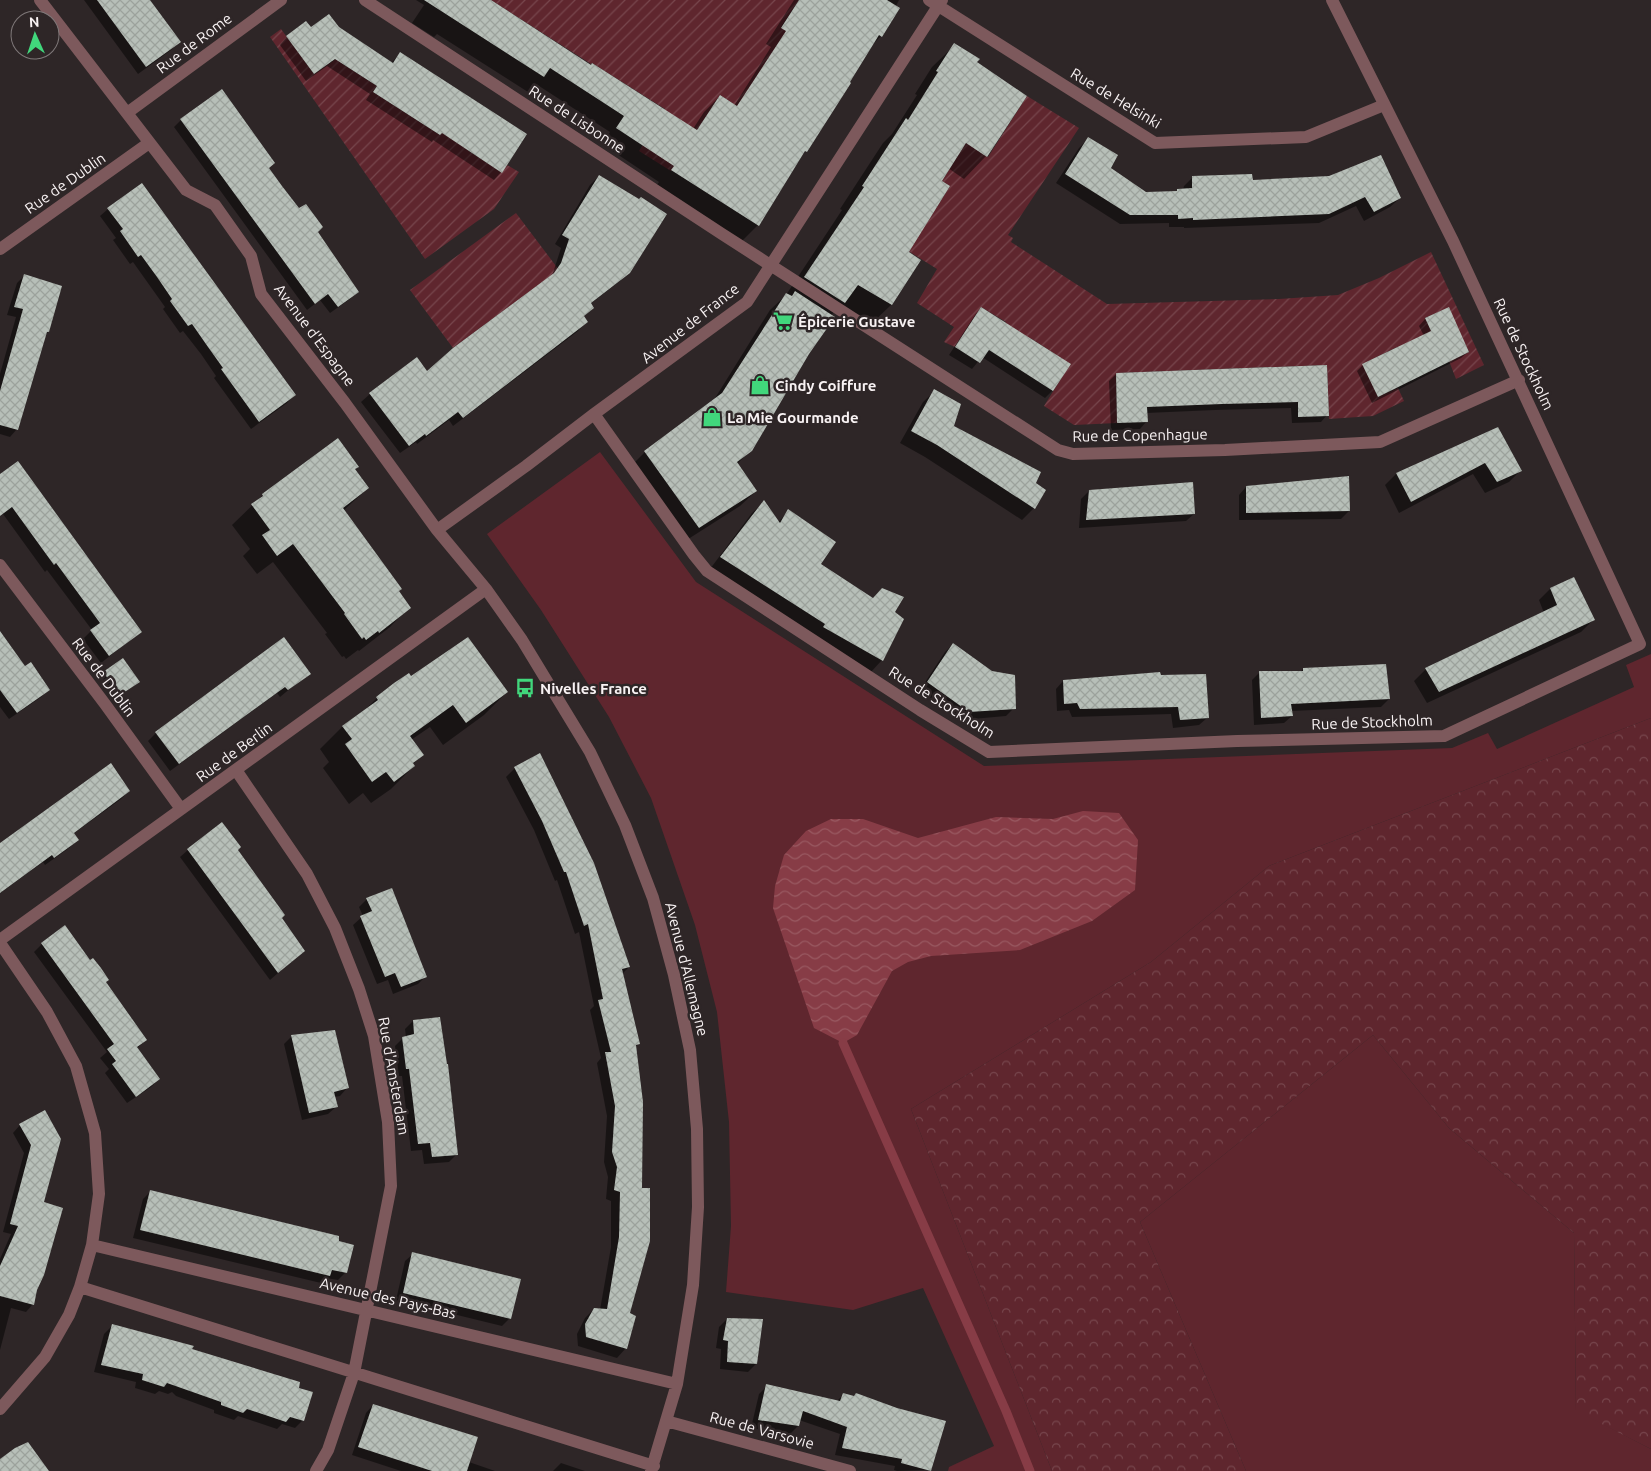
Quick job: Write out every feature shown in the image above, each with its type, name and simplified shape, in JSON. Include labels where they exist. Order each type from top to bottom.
[{"type":"street","name":"Avenue d'Espagne","points":[[40,0],[186,190],[215,205],[251,256],[262,294],[345,403],[436,530]]},
{"type":"street","name":"Rue de Rome","points":[[127,113],[281,0]]},
{"type":"street","name":"Rue de Lisbonne","points":[[366,0],[771,265]]},
{"type":"street","name":"Rue de Stockholm","points":[[594,414],[707,571],[989,752],[1247,741],[1444,736],[1640,644],[1453,241],[1332,0]]},
{"type":"street","name":"Avenue de France","points":[[436,530],[526,466],[747,302],[936,2]]},
{"type":"street","name":"Rue de Helsinki","points":[[936,2],[1155,143],[1306,137],[1384,105]]},
{"type":"street","name":"Rue de Dublin","points":[[0,249],[149,143]]},
{"type":"street","name":"Rue de Copenhague","points":[[771,265],[1058,450],[1073,454],[1225,450],[1380,442],[1519,380]]},
{"type":"street","name":"Avenue d'Allemagne","points":[[436,530],[486,589],[522,640],[590,752],[625,825],[650,889],[674,975],[690,1050],[699,1157],[698,1207],[693,1285],[677,1384],[652,1468]]},
{"type":"street","name":"Rue de Dublin","points":[[0,565],[105,704],[181,809]]},
{"type":"street","name":"Rue de Berlin","points":[[0,942],[486,589]]},
{"type":"street","name":"Rue d'Amsterdam","points":[[236,770],[306,874],[331,920],[359,989],[374,1036],[388,1122],[391,1186],[354,1372],[328,1450],[316,1471]]},
{"type":"street","points":[[0,942],[47,1012],[76,1066],[95,1133],[99,1194],[92,1244],[80,1287],[69,1315],[45,1357],[0,1409]]},
{"type":"street","name":"Avenue des Pays-Bas","points":[[92,1244],[677,1384]]},
{"type":"street","points":[[80,1287],[354,1372],[652,1468]]},
{"type":"street","name":"Rue de Varsovie","points":[[666,1421],[850,1471]]},
{"type":"green space","points":[[491,0],[799,0],[781,27],[789,33],[749,135],[732,103],[720,95],[671,171],[639,151],[665,109]]},
{"type":"green space","points":[[281,29],[314,74],[342,55],[341,63],[377,86],[373,92],[440,135],[444,129],[470,152],[502,172],[507,165],[519,172],[494,209],[425,259],[270,37]]},
{"type":"green space","points":[[1027,96],[1079,128],[1008,235],[1013,238],[1011,242],[1107,304],[1279,299],[1338,295],[1379,278],[1431,252],[1484,365],[1456,379],[1449,361],[1469,352],[1448,308],[1425,318],[1434,337],[1395,348],[1363,364],[1378,397],[1398,388],[1404,401],[1373,416],[1329,419],[1327,365],[1116,373],[1117,423],[1074,425],[1044,406],[1070,364],[1032,339],[1001,330],[1006,322],[981,307],[955,347],[944,342],[954,327],[917,303],[937,269],[894,242],[928,221],[950,186],[942,181],[959,154],[957,137],[988,157]]},
{"type":"green space","points":[[516,213],[559,270],[453,348],[410,290]]},
{"type":"green space","points":[[600,452],[696,582],[984,766],[1452,748],[1488,733],[1497,749],[1634,687],[1626,665],[1651,654],[1651,718],[1269,866],[1151,962],[911,1109],[1052,1471],[948,1471],[949,1467],[994,1446],[923,1288],[853,1310],[726,1292],[731,1226],[729,1122],[717,1012],[695,925],[651,798],[609,717],[541,610],[487,534]]},
{"type":"green space","points":[[1651,718],[1651,1449],[1576,1411],[1574,1233],[1449,1128],[1373,1035],[1140,1222],[1246,1471],[1052,1471],[911,1109],[1151,962],[1269,866]]},
{"type":"green space","points":[[1373,1035],[1449,1128],[1574,1233],[1576,1410],[1651,1449],[1651,1471],[1246,1471],[1140,1222]]},
{"type":"water","points":[[1083,811],[1119,813],[1138,840],[1135,890],[1092,921],[1020,950],[931,956],[908,962],[892,971],[857,1035],[843,1043],[814,1028],[773,908],[775,886],[784,855],[806,831],[831,819],[863,819],[918,838],[996,817],[1053,819]]},
{"type":"building","points":[[97,0],[150,0],[181,42],[146,67]]},
{"type":"building","points":[[424,0],[491,0],[591,65],[592,63],[697,130],[720,95],[737,106],[786,31],[781,28],[799,0],[887,0],[900,8],[882,37],[879,35],[851,83],[807,152],[805,151],[759,226],[671,170],[674,166],[616,128],[624,116],[550,68],[544,77]]},
{"type":"building","points":[[329,14],[339,27],[393,63],[400,52],[527,134],[502,173],[442,133],[440,135],[373,92],[377,86],[335,59],[314,74],[286,36],[306,21],[311,27]]},
{"type":"building","points":[[954,43],[980,59],[977,62],[1027,96],[987,157],[966,143],[942,181],[950,186],[909,252],[921,260],[892,305],[858,285],[845,303],[804,277],[864,187],[862,186],[906,118],[908,120]]},
{"type":"building","points":[[222,89],[275,163],[269,168],[282,186],[299,208],[306,204],[323,227],[318,232],[359,292],[338,307],[328,294],[315,304],[180,119]]},
{"type":"building","points":[[1088,137],[1118,155],[1111,168],[1146,192],[1177,191],[1177,189],[1192,188],[1192,176],[1252,174],[1253,180],[1329,176],[1381,155],[1401,198],[1374,212],[1365,197],[1329,214],[1193,220],[1193,218],[1178,219],[1178,215],[1130,215],[1065,174]]},
{"type":"building","points":[[599,175],[639,199],[641,197],[667,214],[630,273],[591,303],[594,308],[584,316],[588,322],[463,418],[458,412],[409,446],[369,393],[417,357],[427,371],[453,348],[554,273],[561,263],[569,239],[562,235]]},
{"type":"building","points":[[142,183],[296,395],[259,422],[192,324],[188,326],[170,301],[172,299],[157,277],[141,255],[138,257],[120,231],[123,229],[107,208]]},
{"type":"building","points":[[24,274],[62,286],[18,430],[0,425],[0,391],[23,309],[14,307]]},
{"type":"building","points":[[795,291],[835,317],[809,354],[752,451],[737,462],[757,491],[699,528],[644,451],[722,393],[786,293],[792,296]]},
{"type":"building","points":[[981,307],[1071,364],[1053,391],[989,350],[980,363],[955,347]]},
{"type":"building","points":[[1449,307],[1469,352],[1378,397],[1362,364],[1431,331],[1425,318]]},
{"type":"building","points":[[1327,365],[1329,416],[1298,417],[1298,402],[1222,404],[1147,407],[1148,422],[1117,423],[1116,373]]},
{"type":"building","points":[[934,389],[961,404],[954,426],[1041,472],[1036,483],[1046,490],[1035,509],[937,445],[911,431]]},
{"type":"building","points":[[1498,427],[1522,471],[1497,482],[1485,463],[1411,502],[1396,473]]},
{"type":"building","points":[[338,438],[359,467],[355,469],[369,488],[343,508],[402,589],[399,591],[411,608],[379,633],[378,631],[366,640],[364,637],[362,639],[345,613],[293,544],[277,556],[262,535],[270,530],[251,504]]},
{"type":"building","points":[[18,461],[142,632],[109,656],[90,630],[100,623],[56,563],[54,565],[12,507],[0,516],[0,474]]},
{"type":"building","points":[[1349,476],[1350,511],[1246,513],[1246,486]]},
{"type":"building","points":[[1193,482],[1195,514],[1086,520],[1089,490]]},
{"type":"building","points":[[764,500],[780,523],[788,509],[836,542],[821,564],[873,598],[882,588],[904,597],[895,612],[904,619],[883,661],[823,627],[825,624],[720,557]]},
{"type":"building","points":[[1574,577],[1595,620],[1439,692],[1425,668],[1557,605],[1550,588]]},
{"type":"building","points":[[0,631],[25,666],[31,662],[50,690],[17,713],[0,690]]},
{"type":"building","points":[[284,637],[311,674],[288,690],[285,687],[179,764],[155,732]]},
{"type":"building","points":[[468,637],[508,692],[466,723],[453,705],[410,736],[424,755],[413,763],[415,766],[394,782],[386,772],[372,782],[345,744],[352,739],[342,726],[378,700],[376,697],[394,683],[409,673],[411,676]]},
{"type":"building","points":[[953,643],[992,671],[1015,675],[1016,709],[969,712],[927,682]]},
{"type":"building","points":[[123,658],[140,682],[120,695],[103,672]]},
{"type":"building","points":[[1386,664],[1390,699],[1291,704],[1293,716],[1261,718],[1259,671],[1303,671],[1303,668]]},
{"type":"building","points":[[1160,672],[1161,675],[1206,674],[1209,718],[1180,720],[1178,707],[1080,709],[1077,703],[1064,704],[1063,680]]},
{"type":"building","points":[[540,753],[594,863],[630,967],[622,969],[640,1044],[636,1045],[643,1102],[642,1188],[650,1188],[650,1241],[630,1313],[636,1316],[627,1349],[586,1337],[585,1324],[594,1308],[607,1309],[619,1237],[620,1192],[614,1190],[617,1167],[612,1152],[615,1106],[605,1052],[611,1052],[598,1000],[603,999],[588,924],[584,926],[566,872],[564,872],[542,821],[514,767]]},
{"type":"building","points":[[111,763],[130,791],[74,833],[79,840],[54,858],[52,855],[0,893],[0,843]]},
{"type":"building","points":[[222,822],[241,847],[238,850],[285,915],[282,918],[305,951],[278,973],[187,849]]},
{"type":"building","points":[[392,888],[427,977],[401,987],[395,973],[385,977],[360,916],[372,911],[366,898]]},
{"type":"building","points":[[65,925],[90,960],[93,958],[101,968],[109,980],[106,982],[147,1040],[137,1047],[160,1079],[136,1097],[112,1064],[116,1061],[107,1049],[114,1044],[41,943]]},
{"type":"building","points":[[440,1017],[448,1064],[458,1155],[432,1157],[430,1143],[418,1144],[409,1069],[406,1069],[402,1037],[414,1034],[413,1020]]},
{"type":"building","points":[[335,1030],[349,1088],[334,1092],[338,1107],[309,1113],[291,1035]]},
{"type":"building","points":[[45,1110],[61,1139],[44,1202],[63,1208],[34,1305],[0,1296],[0,1266],[18,1226],[10,1224],[31,1145],[19,1124]]},
{"type":"building","points":[[150,1190],[339,1236],[339,1241],[354,1245],[347,1273],[332,1270],[330,1276],[140,1230]]},
{"type":"building","points":[[412,1252],[521,1279],[511,1319],[403,1293]]},
{"type":"building","points":[[727,1318],[763,1319],[757,1364],[727,1362],[728,1341],[723,1340]]},
{"type":"building","points":[[112,1324],[194,1346],[192,1349],[300,1382],[299,1388],[313,1392],[304,1421],[290,1417],[286,1422],[247,1409],[243,1413],[221,1405],[221,1402],[167,1383],[164,1387],[142,1380],[143,1374],[101,1365]]},
{"type":"building","points":[[766,1384],[840,1401],[843,1393],[854,1396],[856,1393],[897,1408],[946,1421],[931,1471],[901,1463],[902,1459],[842,1448],[847,1427],[803,1411],[799,1426],[758,1420]]},
{"type":"building","points":[[373,1404],[478,1437],[467,1471],[432,1471],[358,1447]]},
{"type":"building","points":[[28,1442],[49,1471],[0,1471],[0,1459],[15,1448]]},
{"type":"waterway","points":[[843,1043],[1006,1411],[1030,1471]]},
{"type":"place","name":"Épicerie Gustave","points":[[783,321]]},
{"type":"place","name":"Cindy Coiffure","points":[[760,385]]},
{"type":"place","name":"La Mie Gourmande","points":[[712,417]]},
{"type":"place","name":"Nivelles France","points":[[525,688]]}]
